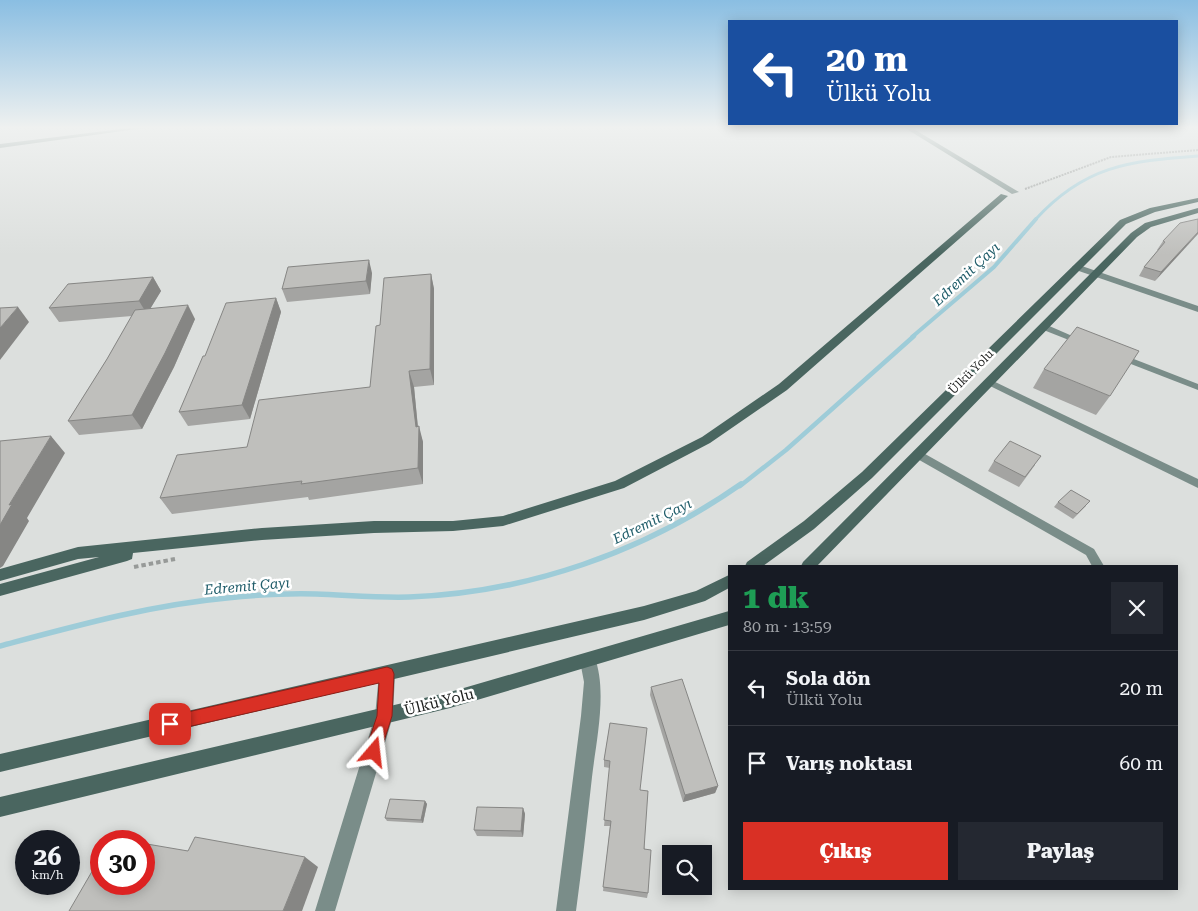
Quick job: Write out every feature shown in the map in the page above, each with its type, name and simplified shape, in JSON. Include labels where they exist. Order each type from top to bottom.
[{"type":"main road","points":[[0,574],[78,553],[153,547],[262,534],[374,527],[453,526],[503,521],[619,485],[706,440],[783,387],[1009,194]]},
{"type":"main road","name":"Ülkü Yolu","points":[[753,565],[809,525],[867,475],[1123,222],[1153,210],[1198,200]]},
{"type":"main road","name":"Ülkü Yolu","points":[[809,565],[1134,235],[1148,225],[1198,210]]},
{"type":"main road","points":[[0,590],[153,547]]},
{"type":"main road","points":[[0,763],[644,613],[700,596],[728,582]]},
{"type":"main road","name":"Ülkü Yolu","points":[[0,807],[450,700],[728,618]]},
{"type":"street","points":[[973,171],[1009,194]]},
{"type":"street","points":[[1076,267],[1198,310]]},
{"type":"street","points":[[566,911],[590,716],[592,682],[588,661]]},
{"type":"street","points":[[325,911],[384,716],[387,674]]},
{"type":"lane","points":[[1044,326],[1088,344]]},
{"type":"lane","points":[[1115,354],[1198,387]]},
{"type":"lane","points":[[989,382],[1198,484]]},
{"type":"lane","points":[[918,454],[1090,552],[1097,565]]},
{"type":"path","points":[[1009,194],[1074,171]]},
{"type":"path","points":[[133,567],[178,559]]},
{"type":"building","points":[[1198,219],[1198,232],[1161,272],[1144,267],[1165,242],[1163,241],[1180,223]]},
{"type":"building","points":[[369,260],[366,281],[282,289],[288,267]]},
{"type":"building","points":[[431,274],[430,369],[409,371],[416,427],[419,426],[418,468],[301,484],[302,481],[160,498],[177,455],[247,447],[259,400],[370,387],[376,326],[380,325],[384,278]]},
{"type":"building","points":[[153,277],[139,301],[49,308],[68,284]]},
{"type":"building","points":[[276,298],[242,405],[179,412],[203,356],[205,356],[226,303]]},
{"type":"building","points":[[188,305],[132,415],[68,421],[135,310]]},
{"type":"building","points":[[18,307],[0,328],[0,308]]},
{"type":"building","points":[[1077,327],[1139,351],[1110,396],[1044,369]]},
{"type":"building","points":[[51,436],[9,505],[12,504],[0,525],[0,441]]},
{"type":"building","points":[[1010,441],[1041,456],[1025,477],[994,461]]},
{"type":"building","points":[[1071,490],[1090,501],[1077,514],[1058,502]]},
{"type":"building","points":[[682,679],[718,786],[685,795],[651,687]]},
{"type":"building","points":[[610,723],[647,728],[640,790],[648,791],[644,849],[651,850],[648,893],[603,887],[611,821],[604,820],[610,761],[604,760]]},
{"type":"building","points":[[390,799],[425,801],[421,820],[385,818]]},
{"type":"building","points":[[477,807],[523,808],[521,831],[474,830]]},
{"type":"building","points":[[195,837],[305,857],[283,911],[69,911],[90,875],[90,895],[155,895],[155,845],[188,851]]},
{"type":"waterway","name":"Edremit Çayı","points":[[1036,219],[1071,188],[1090,177],[1108,171]]},
{"type":"waterway","name":"Edremit Çayı","points":[[912,337],[994,267],[1036,219]]},
{"type":"waterway","name":"Edremit Çayı","points":[[740,486],[786,450],[914,336]]},
{"type":"waterway","name":"Edremit Çayı","points":[[0,646],[113,617],[198,601],[271,594],[409,597],[453,594],[497,587],[540,577],[624,549],[665,530],[741,484]]},
{"type":"route","points":[[170,724],[387,674],[384,716],[374,752]]}]
